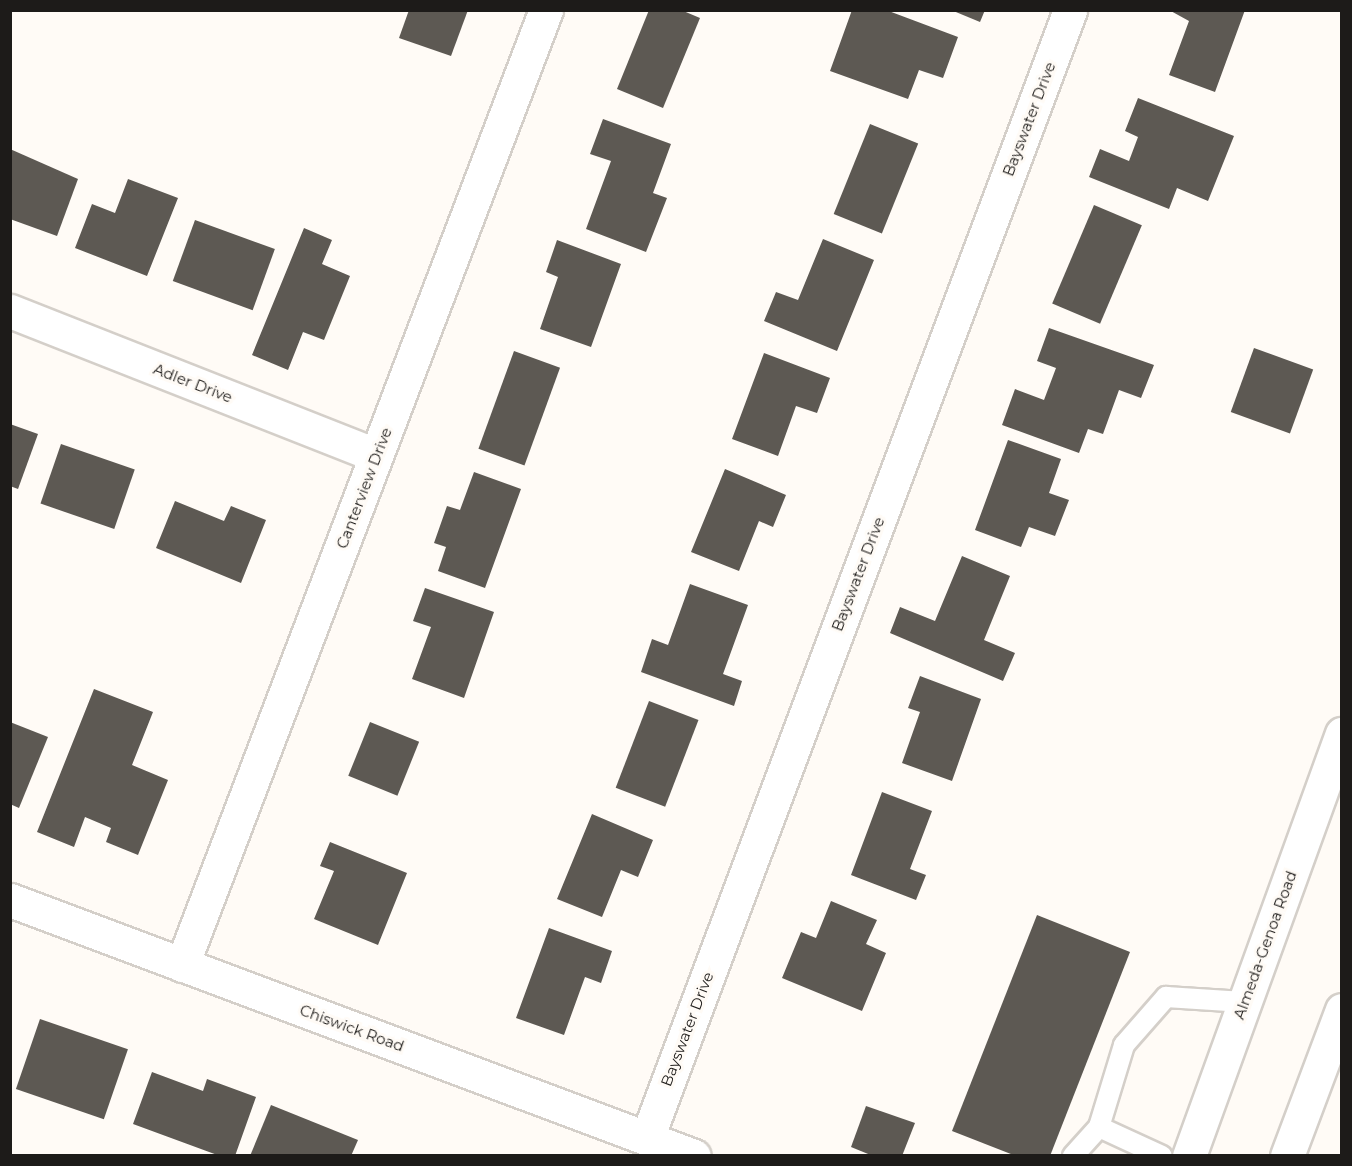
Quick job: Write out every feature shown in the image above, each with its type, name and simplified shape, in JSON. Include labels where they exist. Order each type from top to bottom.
[{"type":"street","name":"Canterview Drive","points":[[182,965],[546,10]]},
{"type":"street","name":"Bayswater Drive","points":[[647,1138],[1070,10]]},
{"type":"street","name":"Adler Drive","points":[[10,311],[376,454]]},
{"type":"street","name":"Almeda-Genoa Road","points":[[1188,1155],[1341,734]]},
{"type":"street","name":"Chiswick Road","points":[[10,900],[694,1155]]},
{"type":"street","points":[[1287,1155],[1341,1010]]},
{"type":"lane","points":[[1073,1155],[1099,1127],[1124,1045],[1166,998],[1244,1002]]},
{"type":"lane","points":[[1099,1127],[1162,1155]]},
{"type":"building","points":[[409,10],[468,10],[451,56],[399,38]]},
{"type":"building","points":[[649,10],[681,10],[700,18],[663,108],[617,89]]},
{"type":"building","points":[[852,10],[886,10],[958,37],[943,78],[919,70],[908,99],[830,71]]},
{"type":"building","points":[[951,10],[985,10],[980,22]]},
{"type":"building","points":[[1169,10],[1245,10],[1215,92],[1169,75],[1189,21]]},
{"type":"building","points":[[1138,98],[1234,136],[1208,201],[1177,188],[1169,209],[1089,177],[1100,149],[1129,161],[1138,137],[1125,131]]},
{"type":"building","points":[[603,119],[671,144],[653,193],[667,198],[646,252],[586,229],[611,161],[590,154]]},
{"type":"building","points":[[870,124],[918,143],[882,233],[834,214]]},
{"type":"building","points":[[10,149],[78,179],[57,236],[10,219]]},
{"type":"building","points":[[128,179],[178,198],[147,276],[75,248],[92,204],[115,213]]},
{"type":"building","points":[[1094,205],[1142,225],[1100,324],[1052,303]]},
{"type":"building","points":[[195,220],[275,249],[253,310],[173,281]]},
{"type":"building","points":[[304,228],[332,240],[322,264],[350,276],[324,340],[303,332],[288,370],[252,355]]},
{"type":"building","points":[[823,239],[874,260],[837,351],[764,321],[776,292],[798,300]]},
{"type":"building","points":[[557,240],[621,264],[591,347],[540,329],[558,277],[546,272]]},
{"type":"building","points":[[1049,328],[1154,365],[1141,398],[1119,390],[1103,434],[1088,429],[1079,453],[1002,425],[1015,389],[1044,400],[1056,368],[1037,361]]},
{"type":"building","points":[[1254,348],[1313,370],[1290,433],[1231,412]]},
{"type":"building","points":[[514,351],[560,368],[524,465],[478,449]]},
{"type":"building","points":[[764,353],[830,378],[817,413],[796,406],[778,456],[732,439]]},
{"type":"building","points":[[10,424],[38,434],[18,489],[10,486]]},
{"type":"building","points":[[1008,440],[1061,459],[1049,493],[1069,500],[1055,536],[1029,527],[1021,547],[975,530]]},
{"type":"building","points":[[61,444],[135,469],[114,529],[40,504]]},
{"type":"building","points":[[725,469],[786,495],[773,527],[759,521],[739,571],[691,552]]},
{"type":"building","points":[[474,472],[521,489],[485,588],[438,571],[446,547],[434,543],[447,506],[460,510]]},
{"type":"building","points":[[175,501],[224,521],[231,506],[266,520],[241,583],[156,548]]},
{"type":"building","points":[[962,556],[1010,576],[984,640],[1015,653],[1003,681],[890,633],[900,607],[935,621]]},
{"type":"building","points":[[690,584],[748,605],[723,674],[742,681],[734,706],[641,672],[652,639],[668,645]]},
{"type":"building","points":[[425,588],[494,612],[464,698],[412,679],[431,627],[413,621]]},
{"type":"building","points":[[920,676],[981,699],[952,781],[902,763],[920,712],[908,708]]},
{"type":"building","points":[[94,689],[153,712],[132,765],[168,780],[138,855],[106,842],[111,828],[85,817],[74,847],[37,832]]},
{"type":"building","points":[[649,701],[698,720],[665,807],[616,788]]},
{"type":"building","points":[[10,722],[48,737],[19,808],[10,804]]},
{"type":"building","points":[[370,722],[419,742],[397,796],[348,776]]},
{"type":"building","points":[[882,792],[932,811],[910,869],[926,875],[916,900],[851,875]]},
{"type":"building","points":[[592,814],[653,840],[638,877],[621,870],[602,917],[557,899]]},
{"type":"building","points":[[330,842],[407,873],[378,945],[314,919],[334,871],[320,866]]},
{"type":"building","points":[[831,901],[877,920],[866,944],[886,953],[862,1011],[782,978],[801,932],[816,938]]},
{"type":"building","points":[[1037,915],[1130,952],[1050,1156],[1016,1156],[952,1131]]},
{"type":"building","points":[[549,928],[612,951],[601,983],[585,977],[564,1035],[516,1018]]},
{"type":"building","points":[[40,1019],[128,1049],[104,1119],[16,1089]]},
{"type":"building","points":[[152,1072],[203,1091],[207,1079],[256,1097],[235,1156],[220,1156],[133,1124]]},
{"type":"building","points":[[271,1105],[358,1140],[351,1156],[250,1156]]},
{"type":"building","points":[[866,1106],[915,1123],[902,1156],[873,1156],[851,1147]]}]
